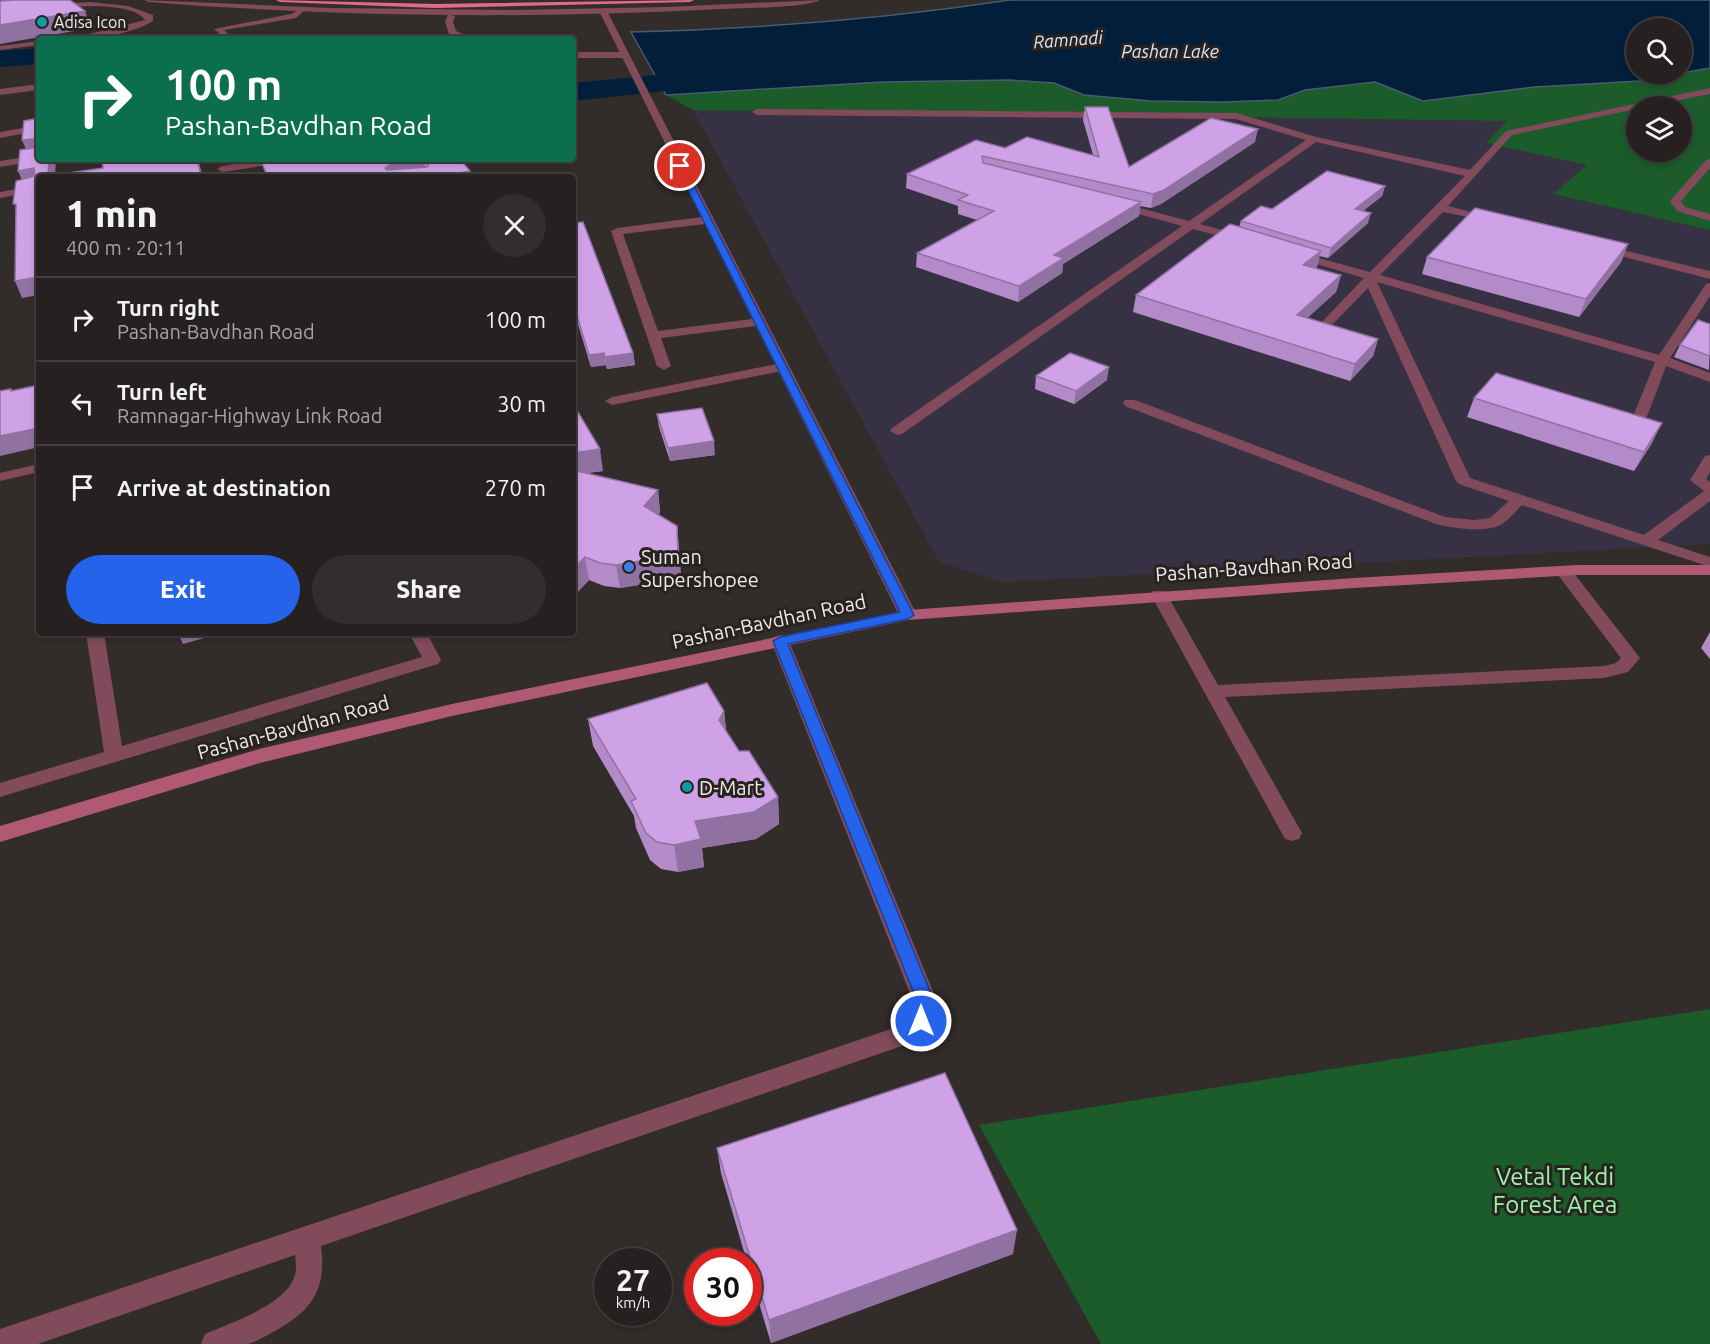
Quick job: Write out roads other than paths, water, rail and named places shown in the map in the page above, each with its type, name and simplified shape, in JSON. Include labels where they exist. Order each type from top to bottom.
[{"type":"highway","points":[[280,0],[435,6],[690,0]]},
{"type":"main road","name":"Pashan-Bavdhan Road","points":[[0,834],[259,756],[452,710],[908,615],[1159,595],[1563,571],[1710,570]]},
{"type":"street","points":[[126,7],[148,0],[300,11],[603,11],[685,9],[816,0]]},
{"type":"street","points":[[42,8],[86,5],[126,7],[137,8],[150,17],[148,21],[114,32],[91,36]]},
{"type":"street","points":[[226,36],[218,29],[293,16],[300,11]]},
{"type":"street","points":[[603,11],[908,615]]},
{"type":"street","points":[[451,16],[449,21],[452,32],[462,36]]},
{"type":"street","points":[[0,48],[36,43]]},
{"type":"street","points":[[576,55],[624,55]]},
{"type":"street","points":[[0,92],[36,87]]},
{"type":"street","points":[[1324,326],[1369,277],[1442,208],[1509,133],[1710,91]]},
{"type":"street","points":[[757,112],[1237,116],[1314,140],[1472,174]]},
{"type":"street","points":[[0,135],[36,129]]},
{"type":"street","points":[[897,431],[1314,140]]},
{"type":"street","points":[[0,164],[36,158]]},
{"type":"street","points":[[221,168],[266,162]]},
{"type":"street","points":[[1710,162],[1675,201],[1681,209],[1710,218]]},
{"type":"street","points":[[0,195],[36,189]]},
{"type":"street","points":[[1102,201],[1194,224],[1259,244]]},
{"type":"street","points":[[1442,208],[1498,222]]},
{"type":"street","points":[[664,366],[617,231],[707,220]]},
{"type":"street","points":[[1587,244],[1710,275]]},
{"type":"street","points":[[1281,251],[1662,360],[1710,378]]},
{"type":"street","points":[[1369,277],[1464,481],[1710,562]]},
{"type":"street","points":[[1641,414],[1662,360],[1710,287]]},
{"type":"street","points":[[653,335],[759,322]]},
{"type":"street","points":[[612,401],[782,367]]},
{"type":"street","points":[[1130,403],[1442,521],[1474,525],[1495,522],[1520,499]]},
{"type":"street","points":[[1710,459],[1706,474],[1698,480],[1710,489]]},
{"type":"street","points":[[0,477],[36,469]]},
{"type":"street","points":[[1646,541],[1710,494]]},
{"type":"street","points":[[1212,691],[1604,672],[1622,668],[1631,658],[1563,571]]},
{"type":"street","points":[[1159,595],[1292,833]]},
{"type":"street","points":[[95,636],[114,755]]},
{"type":"street","points":[[0,790],[432,660],[420,636]]},
{"type":"street","points":[[0,1343],[899,1037],[921,1021],[923,996],[780,641]]},
{"type":"street","points":[[215,1344],[292,1307],[304,1290],[310,1273],[307,1239]]},
{"type":"water","name":"Pashan Lake","points":[[1010,0],[1710,0],[1710,68],[1692,71],[1692,18],[1626,18],[1626,82],[1535,87],[1423,101],[1375,82],[1305,90],[1278,100],[1224,102],[1151,101],[1084,95],[1054,83],[1009,80],[882,82],[666,95],[631,32],[821,22],[915,13]]},
{"type":"waterway","name":"Ramnadi","points":[[0,59],[36,56]]},
{"type":"waterway","name":"Ramnadi","points":[[576,92],[741,76]]},
{"type":"place","name":"Adisa Icon","points":[[42,22]]},
{"type":"place","name":"Suman Supershopee","points":[[629,567]]},
{"type":"place","name":"D-Mart","points":[[687,787]]},
{"type":"park label","name":"Vetal Tekdi Forest Area","points":[[1555,1190]]}]
